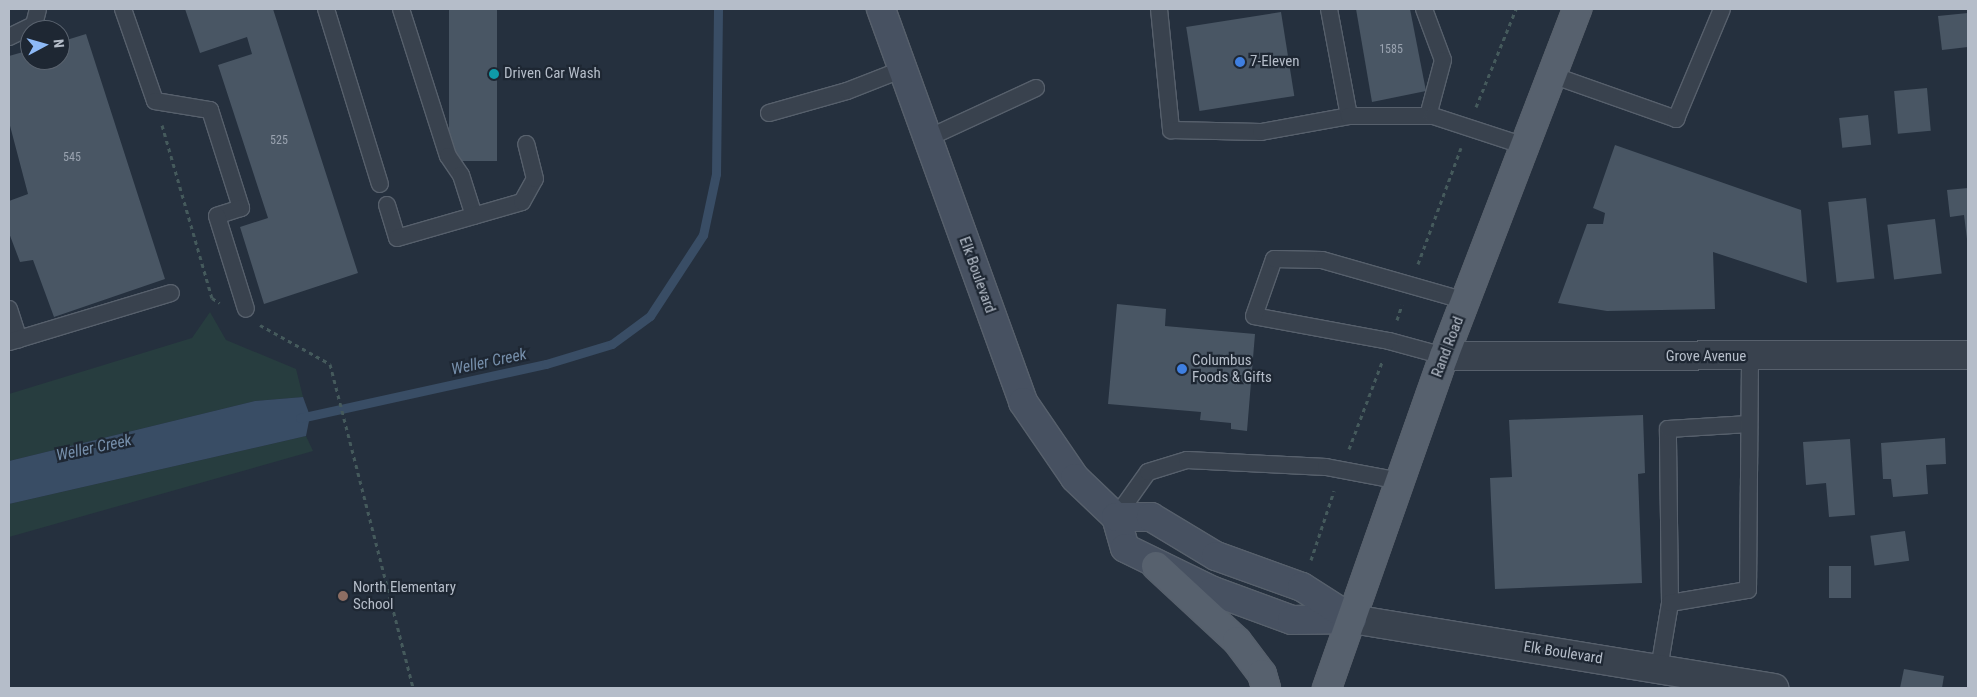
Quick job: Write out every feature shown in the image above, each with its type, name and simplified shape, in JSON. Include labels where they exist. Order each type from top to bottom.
[{"type":"main road","name":"Elk Boulevard","points":[[881,9],[1023,402],[1075,478],[1116,517],[1125,548],[1156,566],[1292,620],[1352,619]]},
{"type":"main road","name":"Rand Road","points":[[1327,688],[1444,356],[1577,9]]},
{"type":"main road","name":"Elk Boulevard","points":[[1116,517],[1151,517],[1216,556],[1302,587],[1352,619]]},
{"type":"main road","points":[[1156,566],[1237,641],[1262,674],[1266,688]]},
{"type":"street","name":"Grove Avenue","points":[[1444,356],[1750,358],[1968,355]]},
{"type":"street","name":"Elk Boulevard","points":[[1352,619],[1774,688]]},
{"type":"lane","points":[[9,37],[34,25],[38,9]]},
{"type":"lane","points":[[123,9],[156,101],[210,110],[240,208],[217,216],[246,309]]},
{"type":"lane","points":[[326,9],[380,184]]},
{"type":"lane","points":[[401,9],[448,156],[461,175],[474,216]]},
{"type":"lane","points":[[1159,9],[1171,130],[1261,132],[1349,116],[1428,116],[1525,146]]},
{"type":"lane","points":[[1329,9],[1349,116]]},
{"type":"lane","points":[[1424,9],[1443,60],[1428,116]]},
{"type":"lane","points":[[1552,75],[1676,120],[1722,9]]},
{"type":"lane","points":[[769,113],[847,91],[903,69]]},
{"type":"lane","points":[[928,138],[1036,88]]},
{"type":"lane","points":[[387,205],[397,238],[522,202],[535,179],[526,144]]},
{"type":"lane","points":[[1444,356],[1390,341],[1254,316],[1274,259],[1322,260],[1466,301]]},
{"type":"lane","points":[[9,309],[14,341],[171,294]]},
{"type":"lane","points":[[1670,603],[1748,590],[1750,358]]},
{"type":"lane","points":[[1659,669],[1670,603],[1668,429],[1749,424]]},
{"type":"lane","points":[[1116,517],[1148,472],[1187,460],[1326,467],[1400,481]]},
{"type":"path","points":[[337,390],[413,688]]},
{"type":"green space","points":[[210,312],[226,340],[296,369],[303,397],[255,401],[9,461],[9,394],[192,338]]},
{"type":"green space","points":[[306,436],[313,451],[9,537],[9,504]]},
{"type":"water","points":[[303,397],[310,416],[306,436],[9,504],[9,461],[255,401]]},
{"type":"building","points":[[185,9],[273,9],[358,273],[264,304],[240,227],[268,218],[218,65],[252,54],[247,37],[200,53]]},
{"type":"building","points":[[449,9],[497,9],[497,161],[449,161]]},
{"type":"building","points":[[1356,9],[1410,9],[1426,91],[1372,102]]},
{"type":"building","name":"7-Eleven","points":[[1281,12],[1294,96],[1199,111],[1186,27]]},
{"type":"building","points":[[1968,13],[1968,47],[1942,50],[1938,16]]},
{"type":"building","points":[[86,34],[165,279],[54,317],[33,260],[20,262],[9,233],[9,201],[28,194],[9,122],[9,56],[20,53],[20,70],[70,70],[70,39]]},
{"type":"building","points":[[1927,88],[1931,131],[1898,134],[1894,91]]},
{"type":"building","points":[[1868,115],[1871,145],[1842,148],[1839,118]]},
{"type":"building","points":[[1615,145],[1801,210],[1807,283],[1713,252],[1715,309],[1607,311],[1558,303],[1587,224],[1603,224],[1605,213],[1593,208]]},
{"type":"building","points":[[1968,188],[1967,239],[1964,215],[1950,217],[1947,190]]},
{"type":"building","points":[[1866,198],[1874,279],[1837,283],[1828,202]]},
{"type":"building","points":[[1935,219],[1942,274],[1894,279],[1887,225]]},
{"type":"building","name":"Columbus Foods & Gifts","points":[[1117,304],[1166,309],[1165,326],[1255,334],[1247,431],[1231,429],[1231,423],[1200,420],[1201,412],[1108,404]]},
{"type":"building","points":[[1643,415],[1645,473],[1638,474],[1642,583],[1495,589],[1490,478],[1512,477],[1509,420]]},
{"type":"building","points":[[1945,438],[1946,464],[1926,465],[1928,494],[1893,497],[1891,479],[1883,479],[1881,443]]},
{"type":"building","points":[[1850,439],[1855,515],[1829,517],[1826,483],[1806,485],[1803,442]]},
{"type":"building","points":[[1905,531],[1909,561],[1875,566],[1870,536]]},
{"type":"building","points":[[1829,566],[1851,566],[1851,598],[1829,598]]},
{"type":"building","points":[[1904,669],[1944,676],[1942,688],[1900,688]]},
{"type":"waterway","name":"Weller Creek","points":[[300,418],[546,364],[612,344],[650,316],[703,235],[716,174],[718,9]]},
{"type":"place","name":"7-Eleven","points":[[1240,62]]},
{"type":"place","name":"Driven Car Wash","points":[[494,74]]},
{"type":"place","name":"Columbus Foods & Gifts","points":[[1182,369]]},
{"type":"place","name":"North Elementary School","points":[[343,596]]}]
